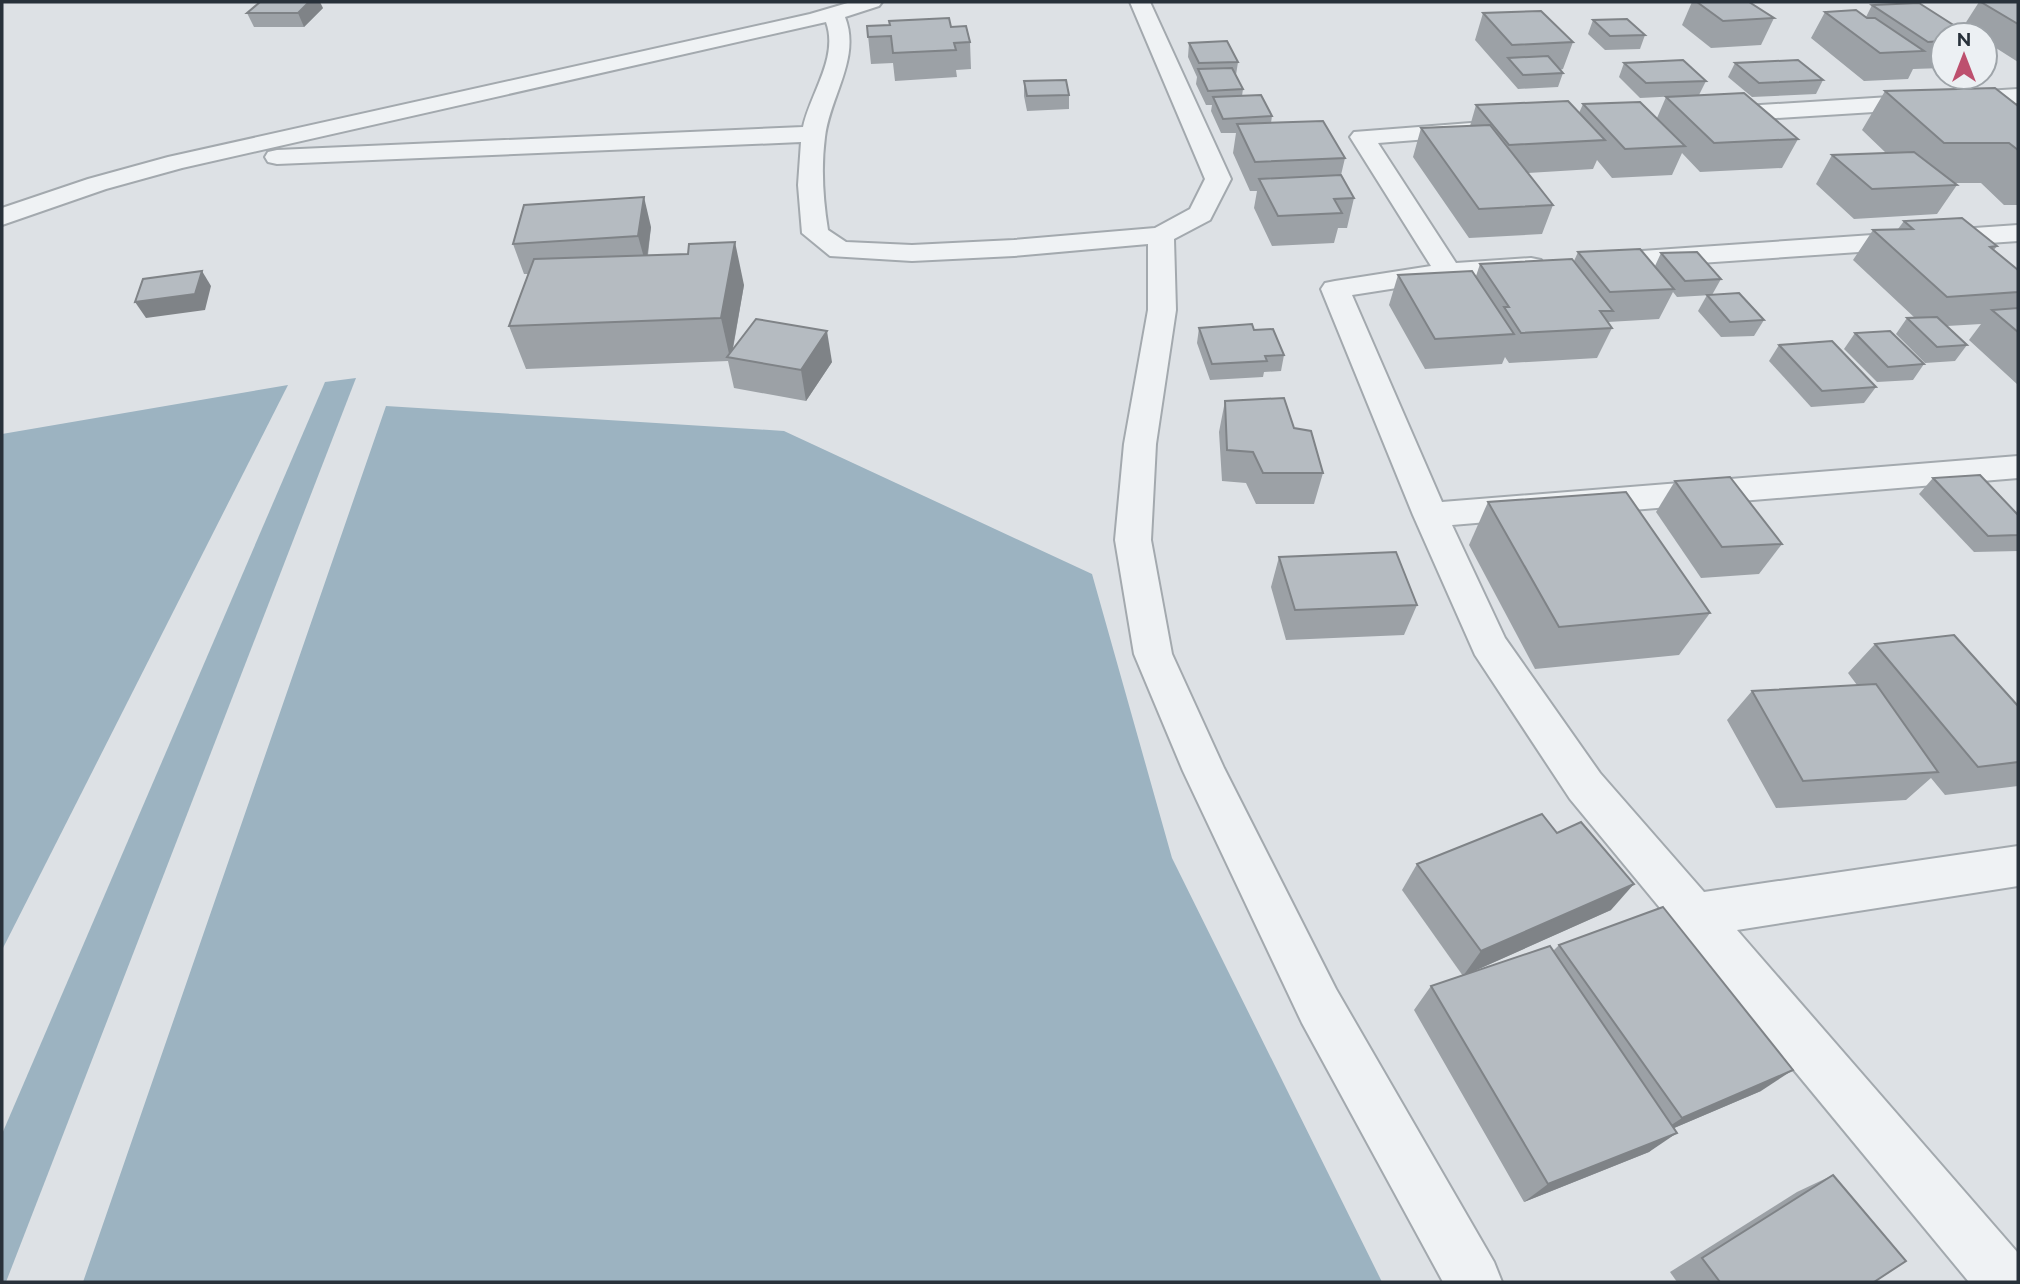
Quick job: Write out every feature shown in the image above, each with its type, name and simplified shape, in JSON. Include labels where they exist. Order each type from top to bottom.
[{"type":"street","points":[[2,218],[97,184],[177,162],[872,2]]},
{"type":"street","points":[[833,13],[839,24],[838,44],[833,74],[813,134],[810,201],[815,233],[841,250],[925,252],[1161,235],[1201,214],[1218,180],[1140,2]]},
{"type":"street","points":[[1697,116],[2018,96]]},
{"type":"street","points":[[1448,272],[1362,137],[1488,129]]},
{"type":"street","points":[[177,162],[813,134]]},
{"type":"street","points":[[2006,1282],[1585,786],[1489,645],[1430,514],[1335,289],[1448,272],[2018,233]]},
{"type":"street","points":[[1161,235],[1162,310],[1140,444],[1133,540],[1153,654],[1204,771],[1319,1006],[1474,1282]]},
{"type":"street","points":[[1430,514],[2018,467]]},
{"type":"street","points":[[1694,915],[2018,866]]},
{"type":"water","points":[[356,378],[6,1282],[2,1282],[2,1134],[325,382]]},
{"type":"water","points":[[288,385],[2,950],[2,434]]},
{"type":"water","points":[[386,406],[784,431],[1092,574],[1172,858],[1382,1282],[83,1282]]},
{"type":"building","points":[[260,2],[309,2],[298,13],[247,13]]},
{"type":"building","points":[[1697,2],[1749,2],[1774,18],[1723,21]]},
{"type":"building","points":[[1981,2],[2018,2],[2018,24]]},
{"type":"building","points":[[1919,3],[1947,21],[1929,21],[1928,42],[1872,5]]},
{"type":"building","points":[[1856,10],[1867,18],[1875,18],[1924,51],[1880,53],[1825,12]]},
{"type":"building","points":[[1541,11],[1573,42],[1512,45],[1483,13]]},
{"type":"building","points":[[949,18],[951,27],[966,26],[970,42],[954,43],[956,50],[893,53],[891,36],[868,37],[867,26],[890,25],[889,21]]},
{"type":"building","points":[[1627,19],[1645,35],[1610,36],[1593,20]]},
{"type":"building","points":[[1227,41],[1238,62],[1199,63],[1189,43]]},
{"type":"building","points":[[1548,56],[1563,73],[1523,75],[1508,58]]},
{"type":"building","points":[[1683,60],[1706,81],[1646,83],[1624,63]]},
{"type":"building","points":[[1798,60],[1823,80],[1759,83],[1735,63]]},
{"type":"building","points":[[1232,68],[1243,89],[1208,91],[1198,69]]},
{"type":"building","points":[[1066,80],[1069,95],[1027,96],[1024,81]]},
{"type":"building","points":[[1885,91],[1999,91],[2018,106],[2018,150],[2009,143],[1944,143]]},
{"type":"building","points":[[1744,93],[1798,139],[1714,143],[1666,97]]},
{"type":"building","points":[[1261,95],[1272,116],[1223,119],[1213,97]]},
{"type":"building","points":[[1568,101],[1605,140],[1509,145],[1476,105]]},
{"type":"building","points":[[1640,102],[1685,146],[1625,149],[1583,104]]},
{"type":"building","points":[[1323,121],[1345,158],[1255,162],[1237,124]]},
{"type":"building","points":[[1490,125],[1553,205],[1479,209],[1421,128]]},
{"type":"building","points":[[1914,152],[1957,185],[1872,189],[1832,155]]},
{"type":"building","points":[[1341,175],[1354,198],[1334,199],[1342,213],[1278,216],[1259,179]]},
{"type":"building","points":[[644,197],[638,236],[513,244],[524,205]]},
{"type":"building","points":[[1962,218],[1997,246],[1990,247],[2018,270],[2018,292],[1947,297],[1873,230],[1913,229],[1904,221]]},
{"type":"building","points":[[735,242],[721,318],[509,326],[534,259],[688,254],[689,244]]},
{"type":"building","points":[[1640,249],[1674,289],[1610,292],[1578,252]]},
{"type":"building","points":[[1697,252],[1721,279],[1685,281],[1661,253]]},
{"type":"building","points":[[1572,259],[1613,311],[1600,311],[1612,328],[1521,333],[1504,307],[1509,307],[1480,264]]},
{"type":"building","points":[[202,271],[195,294],[135,302],[143,279]]},
{"type":"building","points":[[1472,271],[1514,334],[1435,339],[1398,275]]},
{"type":"building","points":[[1739,293],[1764,320],[1730,322],[1707,295]]},
{"type":"building","points":[[2018,308],[2018,332],[1992,310]]},
{"type":"building","points":[[1937,317],[1967,345],[1937,347],[1907,318]]},
{"type":"building","points":[[756,319],[827,331],[801,370],[727,357]]},
{"type":"building","points":[[1252,324],[1254,330],[1273,329],[1284,355],[1265,356],[1267,361],[1212,364],[1199,328]]},
{"type":"building","points":[[1890,331],[1924,364],[1888,367],[1855,333]]},
{"type":"building","points":[[1832,341],[1876,387],[1822,391],[1779,345]]},
{"type":"building","points":[[1284,398],[1294,428],[1311,431],[1323,473],[1263,473],[1253,452],[1227,450],[1225,401]]},
{"type":"building","points":[[1980,475],[2018,515],[2018,535],[1988,536],[1933,478]]},
{"type":"building","points":[[1730,477],[1782,544],[1722,547],[1675,481]]},
{"type":"building","points":[[1626,492],[1710,613],[1559,627],[1488,502]]},
{"type":"building","points":[[1396,552],[1417,605],[1295,610],[1279,557]]},
{"type":"building","points":[[1954,635],[2018,706],[2018,762],[1978,767],[1875,644]]},
{"type":"building","points":[[1876,684],[1938,772],[1803,781],[1752,691]]},
{"type":"building","points":[[1542,814],[1557,833],[1581,822],[1634,884],[1481,951],[1417,864]]},
{"type":"building","points":[[1663,907],[1793,1070],[1682,1118],[1559,945]]},
{"type":"building","points":[[1550,946],[1677,1133],[1548,1184],[1431,986]]},
{"type":"building","points":[[1833,1175],[1906,1261],[1874,1282],[1720,1282],[1702,1258]]}]
